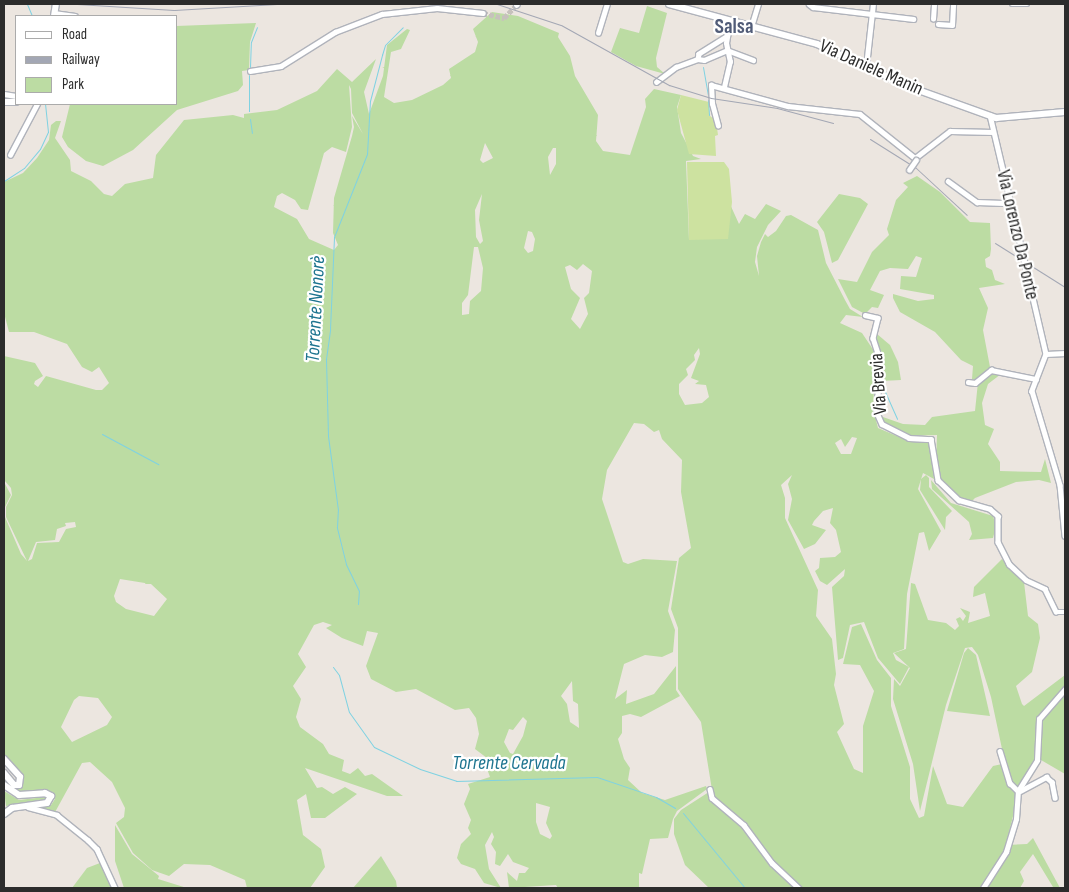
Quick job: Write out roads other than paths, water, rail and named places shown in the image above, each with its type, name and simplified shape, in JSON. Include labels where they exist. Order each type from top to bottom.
[{"type":"street","points":[[54,14],[56,4]]},
{"type":"street","points":[[598,33],[607,4]]},
{"type":"street","name":"Via Daniele Manin","points":[[669,4],[817,44],[908,86],[1003,119],[1065,112]]},
{"type":"street","points":[[751,27],[758,4]]},
{"type":"street","points":[[809,4],[913,19]]},
{"type":"street","points":[[866,66],[873,4]]},
{"type":"street","points":[[933,19],[934,4]]},
{"type":"street","points":[[938,24],[952,25],[953,4]]},
{"type":"street","points":[[1012,4],[1027,4]]},
{"type":"street","points":[[250,71],[281,66],[335,32],[382,14],[437,8],[483,13]]},
{"type":"street","points":[[724,87],[730,62],[726,37],[730,21]]},
{"type":"street","points":[[656,82],[676,67],[698,58],[699,54],[726,37]]},
{"type":"street","points":[[698,58],[704,60],[727,50],[753,60]]},
{"type":"street","points":[[718,126],[710,87],[724,87],[788,106],[860,114],[915,158],[950,131],[993,132]]},
{"type":"street","points":[[10,155],[36,105]]},
{"type":"street","name":"Via Lorenzo Da Ponte","points":[[990,115],[1046,354]]},
{"type":"street","points":[[909,170],[926,149]]},
{"type":"street","points":[[948,181],[976,202],[1010,203]]},
{"type":"street","name":"Via Brevia","points":[[865,315],[876,318],[873,338],[880,359],[878,413],[882,424],[909,438],[932,440],[938,480],[959,500],[990,509],[998,516],[998,542],[1009,564],[1026,580],[1045,589],[1056,612],[1065,612]]},
{"type":"street","points":[[1065,353],[1046,354],[1032,391],[1035,408],[1055,463],[1064,504],[1065,536]]},
{"type":"street","points":[[968,382],[975,382],[991,370],[1036,379]]},
{"type":"street","points":[[983,888],[1006,852],[1016,819],[1018,791],[1037,760],[1039,719],[1065,689]]},
{"type":"street","points":[[1000,751],[1010,783],[1018,791]]},
{"type":"street","points":[[4,759],[20,777],[19,785],[14,785],[4,773]]},
{"type":"street","points":[[1018,791],[1046,777],[1052,782],[1055,798]]},
{"type":"street","points":[[4,785],[19,795],[45,793],[51,799],[5,811]]},
{"type":"street","points":[[710,789],[712,798],[744,825],[772,863],[799,888]]},
{"type":"street","points":[[26,806],[58,815],[88,840],[97,849],[115,888]]},
{"type":"waterway","points":[[27,4],[32,15]]},
{"type":"waterway","points":[[250,67],[251,42],[257,27]]},
{"type":"waterway","name":"Torrente Nonorè","points":[[358,604],[359,591],[346,564],[337,527],[338,510],[328,436],[326,359],[330,329],[334,237],[367,154],[370,101],[385,45],[403,27]]},
{"type":"waterway","points":[[703,67],[708,95]]},
{"type":"waterway","points":[[249,75],[249,111]]},
{"type":"waterway","points":[[708,100],[709,115]]},
{"type":"waterway","points":[[4,181],[24,168],[40,149],[48,132],[45,105]]},
{"type":"waterway","points":[[250,119],[252,133]]},
{"type":"waterway","points":[[882,385],[897,419]]},
{"type":"waterway","points":[[102,434],[158,464]]},
{"type":"waterway","name":"Torrente Cervada","points":[[333,667],[339,675],[349,712],[374,747],[420,769],[456,781],[597,777],[656,797],[675,808]]},
{"type":"waterway","name":"Torrente Cervada","points":[[683,813],[745,888]]},
{"type":"tunnel","points":[[483,13],[504,18],[516,5]]},
{"type":"railway","points":[[77,4],[174,10],[277,4]]},
{"type":"railway","points":[[497,4],[561,25],[669,85],[711,98],[777,108],[833,123]]},
{"type":"railway","points":[[870,139],[916,168],[967,215]]},
{"type":"railway","points":[[995,243],[1065,287]]},
{"type":"district","name":"Salsa","points":[[734,27]]}]
